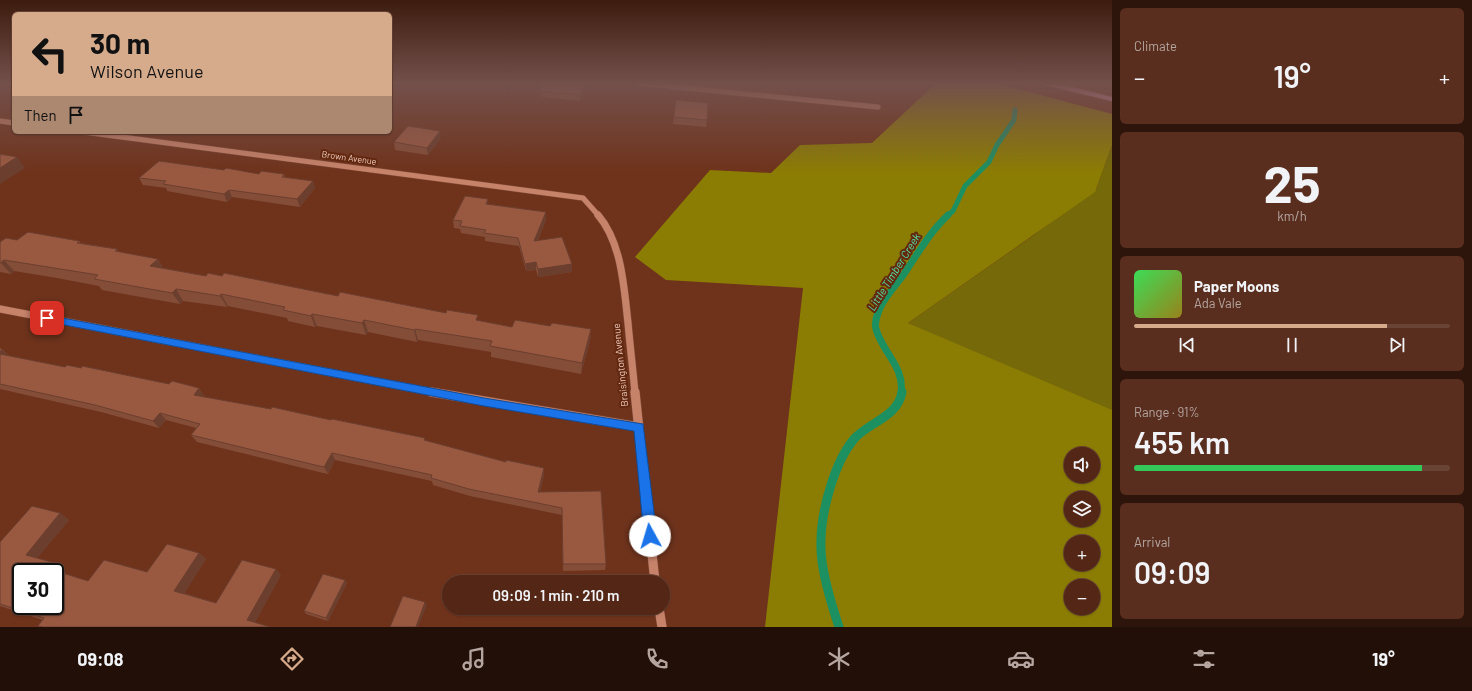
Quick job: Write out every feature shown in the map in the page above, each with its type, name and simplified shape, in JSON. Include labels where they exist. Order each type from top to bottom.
[{"type":"street","points":[[0,121],[12,123]]},
{"type":"street","name":"Brown Avenue","points":[[99,134],[583,198],[602,220]]},
{"type":"street","name":"Braisington Avenue","points":[[602,220],[614,245],[622,269],[654,575]]},
{"type":"street","points":[[0,309],[484,402],[639,427]]},
{"type":"street","points":[[660,615],[662,627]]},
{"type":"shaded area","points":[[905,112],[1105,112],[1112,114],[1112,145],[1095,192],[908,323],[1112,410],[1112,627],[765,627],[803,288],[666,280],[635,257],[710,170],[771,173],[800,145],[872,143]]},
{"type":"shaded area","points":[[1112,145],[1112,416],[908,323],[1034,235],[1096,189]]},
{"type":"building","points":[[675,112],[707,112],[707,120],[674,117]]},
{"type":"building","points":[[408,126],[440,131],[427,148],[394,142]]},
{"type":"building","points":[[0,154],[17,157],[0,168]]},
{"type":"building","points":[[159,161],[224,170],[226,168],[259,174],[261,171],[284,174],[282,177],[313,181],[297,199],[229,190],[224,194],[163,184],[166,181],[139,178]]},
{"type":"building","points":[[465,196],[488,199],[486,204],[546,212],[534,241],[562,237],[572,264],[538,269],[536,262],[525,264],[518,238],[484,233],[486,230],[460,226],[462,221],[453,220]]},
{"type":"building","points":[[28,232],[79,241],[77,243],[117,249],[115,251],[158,259],[150,266],[206,276],[208,273],[222,276],[224,273],[338,296],[340,292],[446,313],[447,310],[478,315],[476,320],[512,327],[515,320],[550,326],[552,323],[591,329],[582,363],[490,346],[492,341],[414,330],[364,320],[362,323],[312,314],[311,316],[283,310],[285,307],[221,294],[220,296],[176,289],[172,293],[94,279],[98,275],[4,260],[0,263],[0,242],[6,238],[17,240]]},
{"type":"building","points":[[0,354],[65,367],[67,365],[81,368],[82,366],[169,384],[172,381],[199,388],[194,395],[271,409],[272,407],[425,438],[424,440],[506,462],[506,460],[544,468],[538,492],[601,491],[606,564],[563,564],[562,508],[469,489],[431,478],[432,475],[332,453],[324,467],[191,435],[200,424],[160,413],[153,421],[95,405],[0,384]]},
{"type":"building","points":[[32,506],[60,513],[26,555],[55,563],[12,563],[12,608],[0,604],[0,542]]},
{"type":"building","points":[[167,544],[199,553],[174,591],[216,603],[242,560],[276,569],[247,620],[270,627],[38,626],[44,618],[35,615],[64,615],[64,573],[88,581],[104,560],[147,572]]},
{"type":"building","points":[[323,574],[345,580],[326,618],[304,611]]},
{"type":"building","points":[[403,596],[425,602],[416,627],[390,627]]},
{"type":"waterway","name":"Little Timber Creek","points":[[948,216],[953,211],[965,186],[989,162],[997,145],[1014,120],[1015,112]]},
{"type":"waterway","name":"Little Timber Creek","points":[[901,393],[900,375],[879,337],[876,327],[877,318],[886,297],[930,236],[948,216]]},
{"type":"waterway","name":"Little Timber Creek","points":[[839,627],[828,590],[822,557],[821,540],[825,505],[838,467],[850,444],[860,433],[895,408],[902,392]]},
{"type":"route","points":[[47,318],[484,402],[639,427],[650,536]]}]
